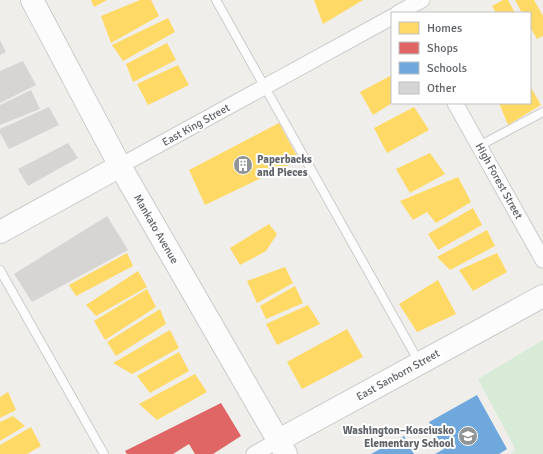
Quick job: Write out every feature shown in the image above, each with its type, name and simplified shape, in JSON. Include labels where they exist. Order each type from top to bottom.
[{"type":"main road","name":"Mankato Avenue","points":[[32,0],[120,166],[282,447]]},
{"type":"main road","name":"East King Street","points":[[0,232],[120,166]]},
{"type":"main road","name":"East Sanborn Street","points":[[282,447],[420,363],[543,296]]},
{"type":"street","name":"East King Street","points":[[399,11],[422,0]]},
{"type":"street","name":"East King Street","points":[[120,166],[265,87],[391,16]]},
{"type":"street","name":"High Forest Street","points":[[456,104],[543,260]]},
{"type":"street","name":"East Sanborn Street","points":[[254,454],[282,447]]},
{"type":"lane","points":[[216,0],[420,363]]},
{"type":"lane","points":[[480,146],[543,112]]},
{"type":"lane","points":[[0,270],[104,454]]},
{"type":"green space","points":[[543,340],[543,454],[509,454],[516,450],[478,379]]},
{"type":"building: Homes","points":[[91,0],[107,0],[94,7]]},
{"type":"building: Homes","points":[[140,0],[151,0],[159,16],[111,43],[101,16]]},
{"type":"building: Homes","points":[[314,0],[363,0],[323,24]]},
{"type":"building: Homes","points":[[503,0],[508,0],[514,12],[495,12],[492,6]]},
{"type":"building: Homes","points":[[515,0],[534,0],[543,16],[543,36],[537,39],[531,29],[531,12],[521,12]]},
{"type":"building: Homes","points":[[168,18],[175,32],[123,61],[112,45]]},
{"type":"building: Homes","points":[[167,43],[176,60],[133,82],[126,64]]},
{"type":"building: Homes","points":[[178,65],[189,85],[148,105],[137,84]]},
{"type":"building: Homes","points":[[391,76],[391,104],[373,115],[360,92]]},
{"type":"building: Homes","points":[[531,88],[541,105],[508,125],[499,104],[531,104]]},
{"type":"building: Homes","points":[[414,107],[429,130],[387,153],[374,128]]},
{"type":"building: Homes","name":"Paperbacks and Pieces","points":[[279,123],[299,160],[205,205],[189,170]]},
{"type":"building: Homes","points":[[430,153],[445,174],[410,193],[396,169]]},
{"type":"building: Homes","points":[[458,177],[471,202],[436,223],[427,212],[413,220],[400,201]]},
{"type":"building: Homes","points":[[473,208],[482,225],[438,250],[428,234]]},
{"type":"building: Homes","points":[[269,224],[277,234],[266,251],[240,265],[230,248]]},
{"type":"building: Homes","points":[[487,230],[495,246],[450,270],[437,257]]},
{"type":"building: Homes","points":[[127,253],[133,266],[76,296],[69,285]]},
{"type":"building: Homes","points":[[497,253],[507,272],[473,291],[459,270]]},
{"type":"building: Homes","points":[[285,267],[293,283],[257,303],[247,281]]},
{"type":"building: Homes","points":[[138,271],[147,287],[96,316],[86,305]]},
{"type":"building: Homes","points":[[438,280],[456,314],[417,332],[399,304]]},
{"type":"building: Homes","points":[[295,286],[303,303],[266,319],[260,306]]},
{"type":"building: Homes","points":[[147,289],[156,307],[105,340],[94,321]]},
{"type":"building: Homes","points":[[308,305],[320,324],[277,345],[266,324]]},
{"type":"building: Homes","points":[[160,309],[166,324],[116,356],[107,342]]},
{"type":"building: Homes","points":[[347,329],[363,357],[302,389],[287,362]]},
{"type":"building: Homes","points":[[170,330],[179,348],[132,374],[113,363]]},
{"type":"building: Homes","points":[[179,352],[189,371],[150,393],[137,376]]},
{"type":"building: Homes","points":[[195,374],[207,392],[157,420],[139,404]]},
{"type":"building: Homes","points":[[8,392],[16,410],[0,418],[0,397]]},
{"type":"building: Homes","points":[[13,416],[25,426],[0,441],[0,422]]},
{"type":"building: Homes","points":[[31,427],[41,446],[27,454],[0,454],[0,445]]},
{"type":"building: Shops","points":[[221,403],[241,436],[213,454],[195,454],[189,444],[173,454],[127,454],[125,451]]},
{"type":"building: Schools","name":"Washington–Kosciusko Elementary School","points":[[477,395],[507,449],[499,454],[435,454],[444,449],[429,422]]},
{"type":"building: Schools","name":"Washington–Kosciusko Elementary School","points":[[404,436],[414,454],[371,454]]},
{"type":"building: Other","points":[[0,40],[6,52],[0,55]]},
{"type":"building: Other","points":[[23,61],[36,85],[0,103],[0,71]]},
{"type":"building: Other","points":[[31,90],[40,109],[0,125],[0,105]]},
{"type":"building: Other","points":[[49,107],[59,125],[9,149],[0,133],[0,129]]},
{"type":"building: Other","points":[[68,143],[78,158],[28,186],[18,169]]},
{"type":"building: Other","points":[[107,216],[128,250],[32,302],[14,274]]},
{"type":"place","name":"Paperbacks and Pieces","points":[[243,165]]},
{"type":"place","name":"Washington–Kosciusko Elementary School","points":[[468,436]]}]
